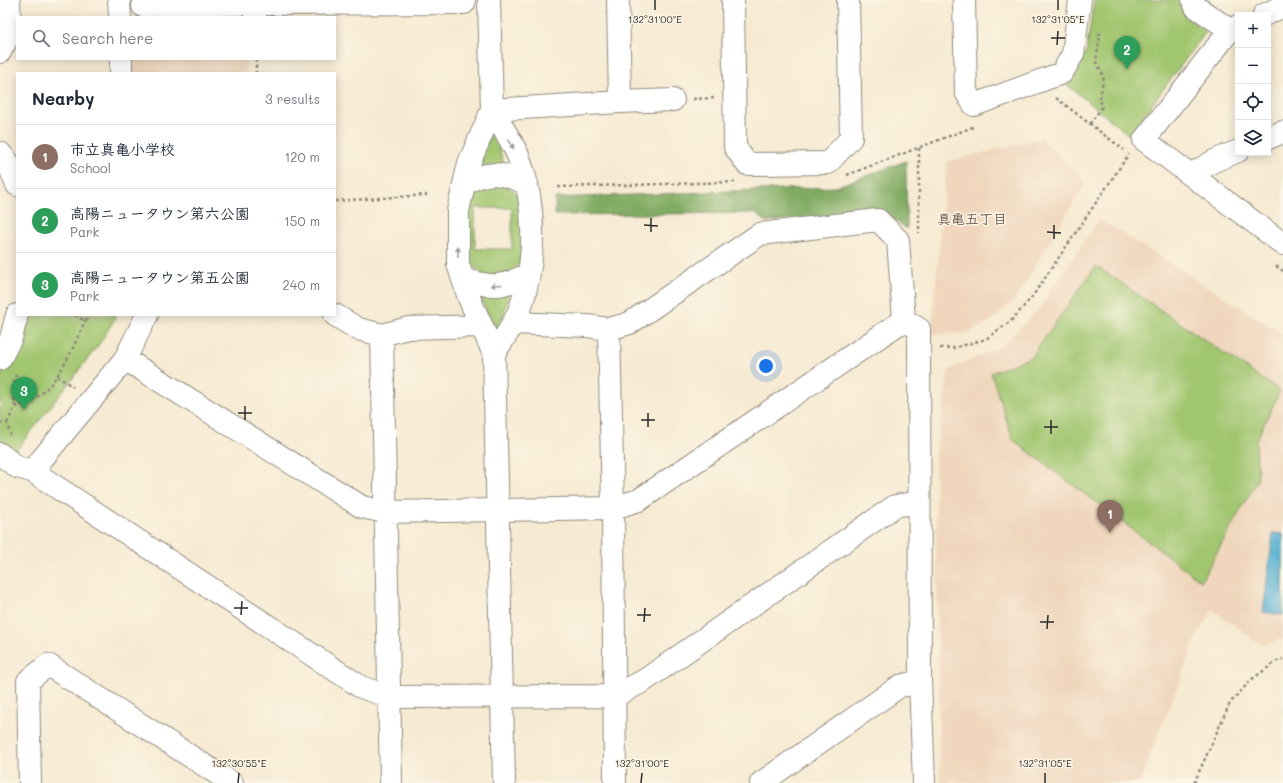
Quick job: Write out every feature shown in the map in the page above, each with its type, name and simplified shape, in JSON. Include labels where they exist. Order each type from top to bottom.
[{"type":"street","points":[[0,52],[10,34],[9,0]]},
{"type":"street","points":[[119,0],[120,16]]},
{"type":"street","points":[[489,0],[492,110],[469,163],[458,211],[458,264],[469,298],[494,354],[504,783]]},
{"type":"street","points":[[618,0],[620,102]]},
{"type":"street","points":[[733,0],[735,147],[747,164],[828,163],[851,138],[848,0]]},
{"type":"street","points":[[964,0],[966,92],[974,105],[1062,73],[1073,54],[1080,0]]},
{"type":"street","points":[[1193,0],[1196,7],[1234,28],[1144,140],[1192,174],[1283,244]]},
{"type":"street","points":[[143,6],[255,11],[464,2]]},
{"type":"street","points":[[1270,12],[1283,6]]},
{"type":"street","points":[[121,60],[121,72]]},
{"type":"street","points":[[492,110],[673,100]]},
{"type":"street","points":[[492,110],[520,160],[527,184],[531,219],[530,261],[521,305],[513,323],[494,354]]},
{"type":"street","points":[[1271,137],[1283,132]]},
{"type":"street","points":[[1192,174],[1214,161],[1235,152]]},
{"type":"street","points":[[0,153],[7,161],[16,183]]},
{"type":"street","points":[[464,184],[480,175],[508,175],[527,184]]},
{"type":"street","points":[[513,323],[587,326],[609,329],[630,323],[760,234],[878,220],[898,240],[904,320]]},
{"type":"street","points":[[463,279],[484,286],[509,284],[528,274]]},
{"type":"street","points":[[0,359],[11,338],[17,316]]},
{"type":"street","points":[[32,471],[124,359],[146,316]]},
{"type":"street","points":[[336,316],[358,329],[382,335],[408,328],[482,326]]},
{"type":"street","points":[[904,320],[919,329],[920,681],[924,783]]},
{"type":"street","points":[[124,359],[362,507],[385,512],[613,508],[639,500],[904,320]]},
{"type":"street","points":[[609,329],[613,508],[615,783]]},
{"type":"street","points":[[382,335],[391,783]]},
{"type":"street","points":[[0,454],[17,467],[32,471],[361,687],[390,697],[502,698],[615,696],[651,676],[895,506],[919,502]]},
{"type":"street","points":[[30,783],[28,681],[48,665],[232,783]]},
{"type":"street","points":[[761,783],[900,686],[920,681]]},
{"type":"path","points":[[1076,28],[1100,34],[1096,62],[1104,76],[1100,98],[1102,107],[1090,124]]},
{"type":"path","points":[[256,60],[256,72]]},
{"type":"path","points":[[673,100],[734,97]]},
{"type":"path","points":[[919,349],[954,348],[986,339],[1011,321],[1032,297],[1129,154]]},
{"type":"path","points":[[336,201],[427,195]]},
{"type":"path","points":[[77,316],[85,321]]},
{"type":"path","points":[[7,423],[14,407],[27,404],[57,376],[68,358],[85,321],[90,316]]},
{"type":"path","points":[[57,376],[77,389]]},
{"type":"path","points":[[1194,783],[1230,702],[1251,680],[1277,661],[1283,659]]},
{"type":"shaded area","points":[[132,60],[246,60],[246,72],[132,72]]},
{"type":"shaded area","points":[[1041,138],[1086,182],[1017,297],[994,319],[968,333],[931,334],[947,162]]},
{"type":"shaded area","points":[[1099,219],[1283,334],[1283,639],[1262,645],[1213,610],[1199,631],[1139,783],[940,783],[935,456],[949,370],[1003,345],[1038,310]]},
{"type":"green space","points":[[1094,0],[1179,0],[1184,15],[1206,32],[1129,135],[1066,84],[1086,53]]},
{"type":"green space","points":[[494,130],[504,165],[480,167],[478,157]]},
{"type":"green space","points":[[906,161],[907,229],[880,210],[767,222],[754,213],[555,215],[555,198],[835,187]]},
{"type":"green space","points":[[487,182],[509,187],[519,196],[522,204],[522,255],[519,264],[510,273],[487,277],[470,264],[464,255],[468,195]],"holes":[[[475,208],[512,208],[512,249],[475,249]]]},
{"type":"green space","points":[[1096,266],[1280,391],[1256,441],[1258,479],[1201,581],[1013,440],[991,373],[1031,357]]},
{"type":"green space","points":[[482,293],[507,293],[509,297],[497,334],[479,295]]},
{"type":"green space","points":[[24,316],[116,316],[100,343],[16,451],[0,443],[0,378],[19,345]]},
{"type":"water","points":[[1273,533],[1283,534],[1283,615],[1263,612]]},
{"type":"place","name":"高陽ニュータウン第六公園","points":[[1127,69]]},
{"type":"place","name":"高陽ニュータウン第五公園","points":[[24,410]]},
{"type":"place","name":"市立真亀小学校","points":[[1110,533]]},
{"type":"district","name":"真亀五丁目","points":[[972,219]]}]
